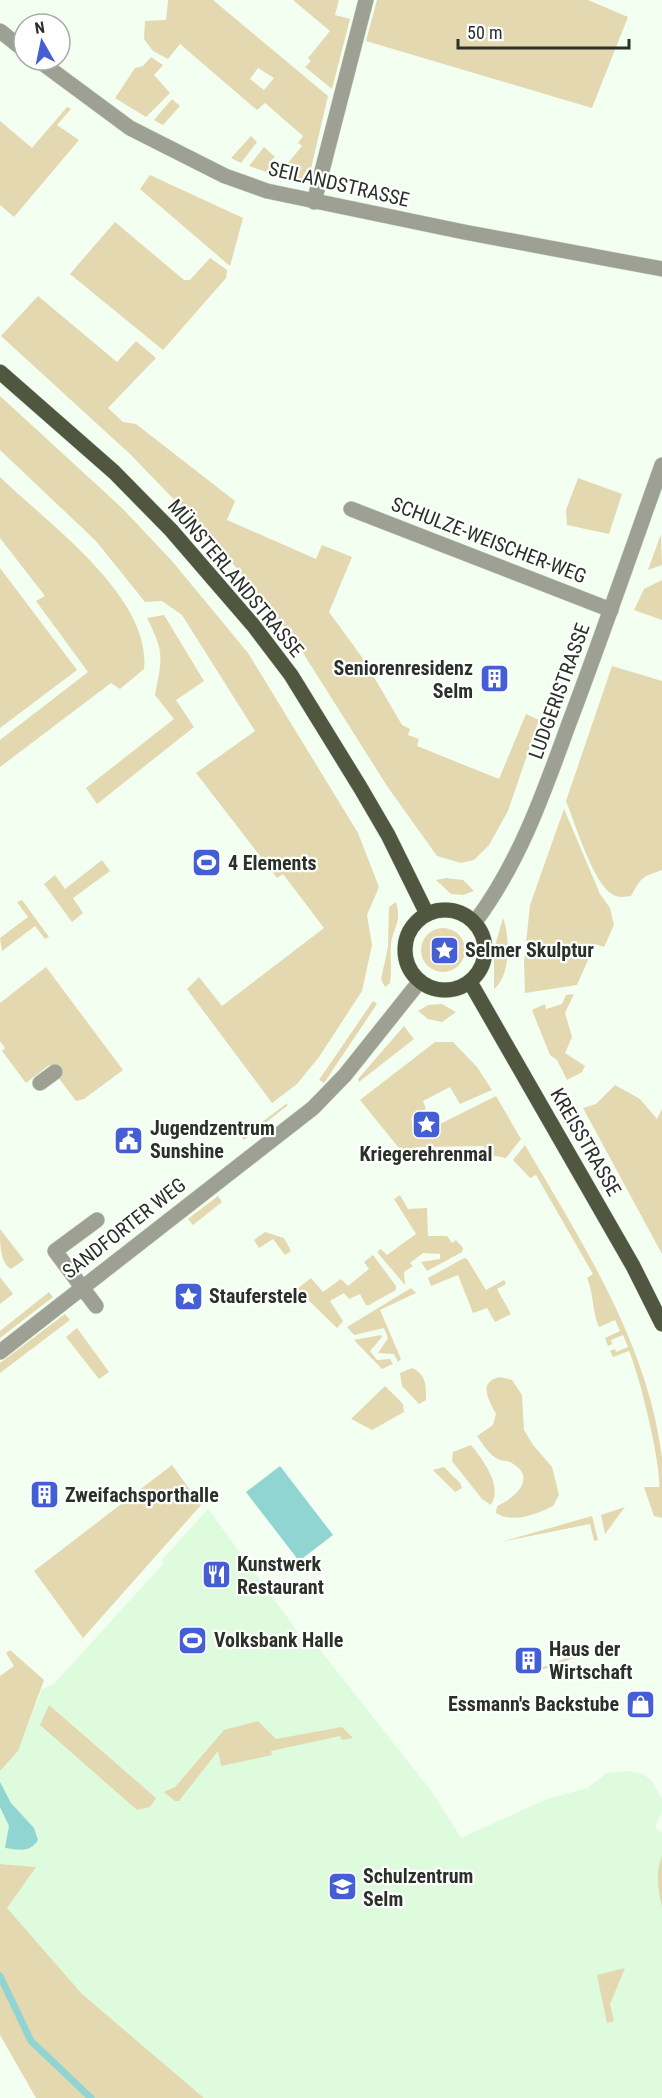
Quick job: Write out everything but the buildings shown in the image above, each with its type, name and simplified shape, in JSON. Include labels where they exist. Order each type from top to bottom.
[{"type":"main road","name":"MÜNSTERLANDSTRASSE","points":[[0,372],[114,472],[171,530],[253,625],[291,675],[360,787],[388,835],[427,914]]},
{"type":"main road","points":[[440,910],[452,910],[464,914],[475,922],[482,933],[485,953],[479,972],[470,982],[458,988],[445,990],[431,987],[420,981],[407,962],[406,939],[418,920],[440,910]]},
{"type":"main road","name":"KREISSTRASSE","points":[[470,982],[633,1266],[662,1324]]},
{"type":"street","points":[[314,202],[366,0]]},
{"type":"street","points":[[0,31],[12,40]]},
{"type":"street","name":"SEILANDSTRASSE","points":[[54,72],[130,128],[225,176],[267,191],[662,269]]},
{"type":"street","name":"LUDGERISTRASSE","points":[[475,922],[495,896],[517,857],[611,610],[662,465]]},
{"type":"street","name":"SCHULZE-WEISCHER-WEG","points":[[351,509],[611,610]]},
{"type":"street","name":"SANDFORTER WEG","points":[[0,1352],[313,1108],[345,1075],[420,981]]},
{"type":"street","points":[[40,1083],[55,1072]]},
{"type":"street","points":[[96,1306],[56,1251],[97,1220]]},
{"type":"shaded area","points":[[168,0],[213,0],[328,96],[309,177],[299,182],[278,175],[302,146],[298,143],[303,136],[265,103],[257,110],[180,44],[168,59],[153,51],[144,39],[145,21],[166,20]],"holes":[[[258,68],[274,78],[264,90],[250,79]]]},
{"type":"shaded area","points":[[293,0],[339,0],[335,15],[350,19],[332,89],[305,67],[311,61],[308,58],[330,31]]},
{"type":"shaded area","points":[[377,0],[588,0],[628,17],[592,108],[366,41]]},
{"type":"shaded area","points":[[151,57],[163,65],[154,75],[170,93],[146,117],[115,98],[135,68],[143,66]]},
{"type":"shaded area","points":[[172,99],[180,106],[163,125],[154,120]]},
{"type":"shaded area","points":[[67,107],[71,109],[57,125],[79,140],[14,217],[0,205],[0,121],[32,148]]},
{"type":"shaded area","points":[[251,136],[257,142],[241,163],[231,158]]},
{"type":"shaded area","points":[[264,147],[275,157],[269,162],[276,169],[272,174],[249,166]]},
{"type":"shaded area","points":[[150,175],[243,218],[230,266],[140,189]]},
{"type":"shaded area","points":[[115,222],[184,280],[190,280],[210,258],[227,270],[226,278],[163,350],[70,274]]},
{"type":"shaded area","points":[[38,296],[117,362],[136,341],[156,358],[108,408],[123,422],[136,424],[235,501],[227,520],[316,559],[322,545],[352,557],[329,612],[364,660],[402,725],[410,729],[408,735],[419,739],[417,746],[499,779],[526,714],[539,720],[508,811],[489,845],[474,860],[461,863],[437,856],[387,786],[298,645],[218,545],[130,454],[1,336]]},
{"type":"shaded area","points":[[0,396],[122,508],[172,561],[248,653],[358,833],[379,887],[367,915],[372,945],[362,991],[319,1057],[297,1084],[272,1103],[187,989],[199,977],[222,1006],[324,928],[283,874],[277,878],[196,773],[255,731],[182,615],[162,601],[145,602],[96,541],[0,450]]},
{"type":"shaded area","points":[[0,477],[93,563],[114,589],[131,615],[142,642],[144,669],[120,689],[111,683],[0,767],[0,740],[88,672],[36,601],[45,596],[0,538]]},
{"type":"shaded area","points":[[578,478],[622,494],[609,534],[567,525],[566,510]]},
{"type":"shaded area","points":[[661,534],[662,565],[648,570]]},
{"type":"shaded area","points":[[0,568],[77,670],[0,728]]},
{"type":"shaded area","points":[[662,580],[662,620],[634,610],[644,589]]},
{"type":"shaded area","points":[[164,615],[204,681],[176,700],[194,727],[97,804],[86,788],[174,719],[155,695],[160,656],[157,640],[147,618]]},
{"type":"shaded area","points":[[612,666],[662,681],[662,870],[640,882],[631,896],[623,897],[612,894],[598,878],[585,852],[566,801]]},
{"type":"shaded area","points":[[564,809],[600,894],[610,908],[614,925],[604,947],[595,944],[577,985],[525,993],[524,962],[530,905]]},
{"type":"shaded area","points":[[102,860],[110,871],[73,898],[83,913],[72,922],[44,884],[55,875],[65,889]]},
{"type":"shaded area","points":[[446,878],[463,880],[474,891],[463,895],[451,894],[436,880]]},
{"type":"shaded area","points":[[22,900],[49,937],[45,939],[35,926],[2,951],[0,938],[28,917],[17,902]]},
{"type":"shaded area","points":[[396,902],[398,920],[391,944],[390,983],[385,987],[381,979],[388,947],[389,907]]},
{"type":"shaded area","points":[[503,918],[508,955],[504,975],[494,989],[494,949]]},
{"type":"shaded area","points":[[443,928],[451,929],[459,934],[464,942],[464,958],[459,966],[451,971],[443,972],[435,971],[427,966],[422,958],[421,950],[422,942],[427,934],[435,929]]},
{"type":"shaded area","points":[[46,967],[123,1070],[84,1099],[76,1101],[49,1065],[26,1083],[2,1051],[5,1048],[0,1041],[0,1003]]},
{"type":"shaded area","points":[[574,994],[565,1013],[572,1037],[565,1053],[585,1066],[582,1072],[567,1080],[557,1060],[550,1055],[532,1010],[545,1004],[546,1009],[562,1004],[566,995]]},
{"type":"shaded area","points":[[373,1001],[377,1004],[324,1083],[319,1080]]},
{"type":"shaded area","points":[[442,1004],[456,1012],[442,1022],[428,1019],[418,1011],[428,1005]]},
{"type":"shaded area","points":[[404,1026],[414,1039],[359,1082],[358,1079]]},
{"type":"shaded area","points":[[435,1042],[453,1042],[477,1067],[492,1090],[460,1104],[450,1087],[423,1101],[426,1109],[414,1113],[411,1120],[421,1139],[435,1133],[434,1127],[496,1096],[521,1139],[506,1158],[485,1154],[484,1146],[416,1147],[416,1153],[403,1153],[360,1100]]},
{"type":"shaded area","points":[[615,1085],[640,1099],[657,1119],[662,1109],[662,1254],[583,1108],[596,1104]]},
{"type":"shaded area","points":[[286,1104],[288,1105],[244,1140],[242,1137]]},
{"type":"shaded area","points":[[525,1145],[610,1295],[643,1374],[662,1458],[662,1518],[654,1516],[644,1487],[659,1487],[659,1476],[649,1420],[633,1362],[629,1351],[613,1357],[610,1351],[615,1349],[616,1352],[628,1347],[623,1335],[611,1340],[612,1344],[608,1346],[605,1338],[620,1331],[615,1320],[599,1327],[587,1278],[593,1274],[536,1175],[530,1178],[513,1160]]},
{"type":"shaded area","points":[[400,1195],[408,1209],[427,1208],[428,1236],[447,1236],[452,1243],[456,1240],[463,1248],[462,1252],[427,1271],[421,1262],[440,1259],[440,1254],[423,1253],[410,1263],[413,1266],[404,1272],[405,1285],[377,1252],[381,1249],[387,1255],[416,1234],[394,1199]]},
{"type":"shaded area","points":[[218,1196],[222,1202],[193,1225],[188,1219]]},
{"type":"shaded area","points":[[0,1229],[24,1260],[11,1269],[3,1258]]},
{"type":"shaded area","points":[[265,1232],[284,1238],[291,1251],[285,1255],[273,1239],[259,1248],[254,1240]]},
{"type":"shaded area","points":[[373,1255],[396,1286],[396,1290],[369,1305],[366,1305],[360,1294],[349,1299],[344,1293],[330,1301],[343,1321],[337,1328],[297,1289],[311,1278],[323,1292],[341,1279],[348,1286],[369,1269],[364,1262]]},
{"type":"shaded area","points":[[464,1258],[467,1259],[486,1290],[504,1280],[506,1284],[497,1289],[511,1314],[495,1322],[487,1308],[473,1313],[458,1275],[431,1286],[428,1278]]},
{"type":"shaded area","points":[[0,1277],[13,1294],[0,1304]]},
{"type":"shaded area","points":[[411,1288],[416,1293],[380,1310],[401,1359],[398,1362],[394,1354],[378,1353],[388,1338],[384,1328],[354,1335],[347,1327]]},
{"type":"shaded area","points":[[49,1292],[53,1297],[0,1338],[0,1331]]},
{"type":"shaded area","points":[[65,1314],[70,1320],[0,1373],[0,1363]]},
{"type":"shaded area","points":[[77,1328],[109,1372],[99,1379],[66,1337]]},
{"type":"shaded area","points":[[381,1335],[382,1337],[370,1351],[377,1360],[390,1359],[393,1364],[382,1369],[354,1340]]},
{"type":"shaded area","points":[[412,1368],[421,1374],[426,1386],[426,1400],[419,1404],[402,1386],[400,1373]]},
{"type":"shaded area","points":[[500,1377],[512,1380],[522,1395],[524,1430],[533,1445],[552,1467],[559,1495],[553,1506],[525,1517],[510,1518],[496,1513],[497,1506],[517,1493],[521,1487],[523,1474],[510,1462],[493,1456],[477,1436],[493,1425],[496,1414],[488,1397],[487,1387],[493,1379]]},
{"type":"shaded area","points":[[385,1386],[403,1404],[404,1412],[372,1430],[351,1419]]},
{"type":"shaded area","points":[[471,1445],[486,1466],[493,1482],[495,1490],[491,1505],[482,1499],[452,1461],[453,1452]]},
{"type":"shaded area","points":[[172,1465],[201,1505],[83,1638],[34,1571]]},
{"type":"shaded area","points":[[444,1467],[462,1488],[455,1492],[433,1470]]},
{"type":"shaded area","points":[[625,1507],[605,1534],[601,1515]]},
{"type":"shaded area","name":"Schulzentrum Selm","points":[[208,1509],[293,1625],[303,1644],[310,1637],[432,1792],[461,1838],[547,1799],[588,1788],[607,1773],[628,1771],[643,1774],[652,1781],[662,1799],[662,1811],[655,1828],[662,1832],[662,2098],[204,2098],[82,1994],[6,1908],[35,1867],[0,1864],[0,1771],[18,1751],[42,1689],[54,1684],[164,1563],[161,1561]]},
{"type":"shaded area","points":[[592,1516],[598,1540],[594,1541],[590,1524],[501,1542]]},
{"type":"shaded area","points":[[10,1650],[44,1680],[18,1751],[0,1771],[0,1676],[14,1666],[6,1653]]},
{"type":"shaded area","points":[[580,1651],[581,1655],[533,1672],[533,1669],[551,1665]]},
{"type":"shaded area","points":[[49,1705],[156,1798],[150,1807],[137,1810],[40,1725]]},
{"type":"shaded area","points":[[258,1721],[276,1739],[342,1727],[353,1738],[342,1740],[340,1736],[271,1751],[272,1755],[221,1766],[218,1751],[179,1801],[175,1801],[164,1792],[175,1787],[224,1730]]},
{"type":"shaded area","points":[[662,1856],[662,1907],[658,1875]]},
{"type":"shaded area","points":[[0,1864],[36,1867],[7,1908],[82,1994],[204,2098],[36,2098],[0,2035]]},
{"type":"shaded area","points":[[625,1968],[610,2004],[614,2021],[607,2023],[597,1975]]},
{"type":"water","points":[[280,1466],[333,1535],[299,1561],[246,1492]]},
{"type":"water","points":[[0,1782],[11,1803],[34,1828],[38,1840],[28,1849],[5,1848],[9,1826],[0,1807]]},
{"type":"waterway","points":[[0,1976],[31,2041],[91,2098]]},
{"type":"place","name":"Seniorenresidenz Selm","points":[[494,679]]},
{"type":"place","name":"4 Elements","points":[[207,863]]},
{"type":"place","name":"Selmer Skulptur","points":[[444,950]]},
{"type":"place","name":"Kriegerehrenmal","points":[[426,1124]]},
{"type":"place","name":"Jugendzentrum Sunshine","points":[[129,1140]]},
{"type":"place","name":"Stauferstele","points":[[188,1296]]},
{"type":"place","name":"Zweifachsporthalle","points":[[44,1495]]},
{"type":"place","name":"Kunstwerk Restaurant","points":[[216,1575]]},
{"type":"place","name":"Volksbank Halle","points":[[193,1640]]},
{"type":"place","name":"Haus der Wirtschaft","points":[[528,1661]]},
{"type":"place","name":"Essmann's Backstube","points":[[640,1704]]},
{"type":"place","name":"Schulzentrum Selm","points":[[342,1887]]}]
